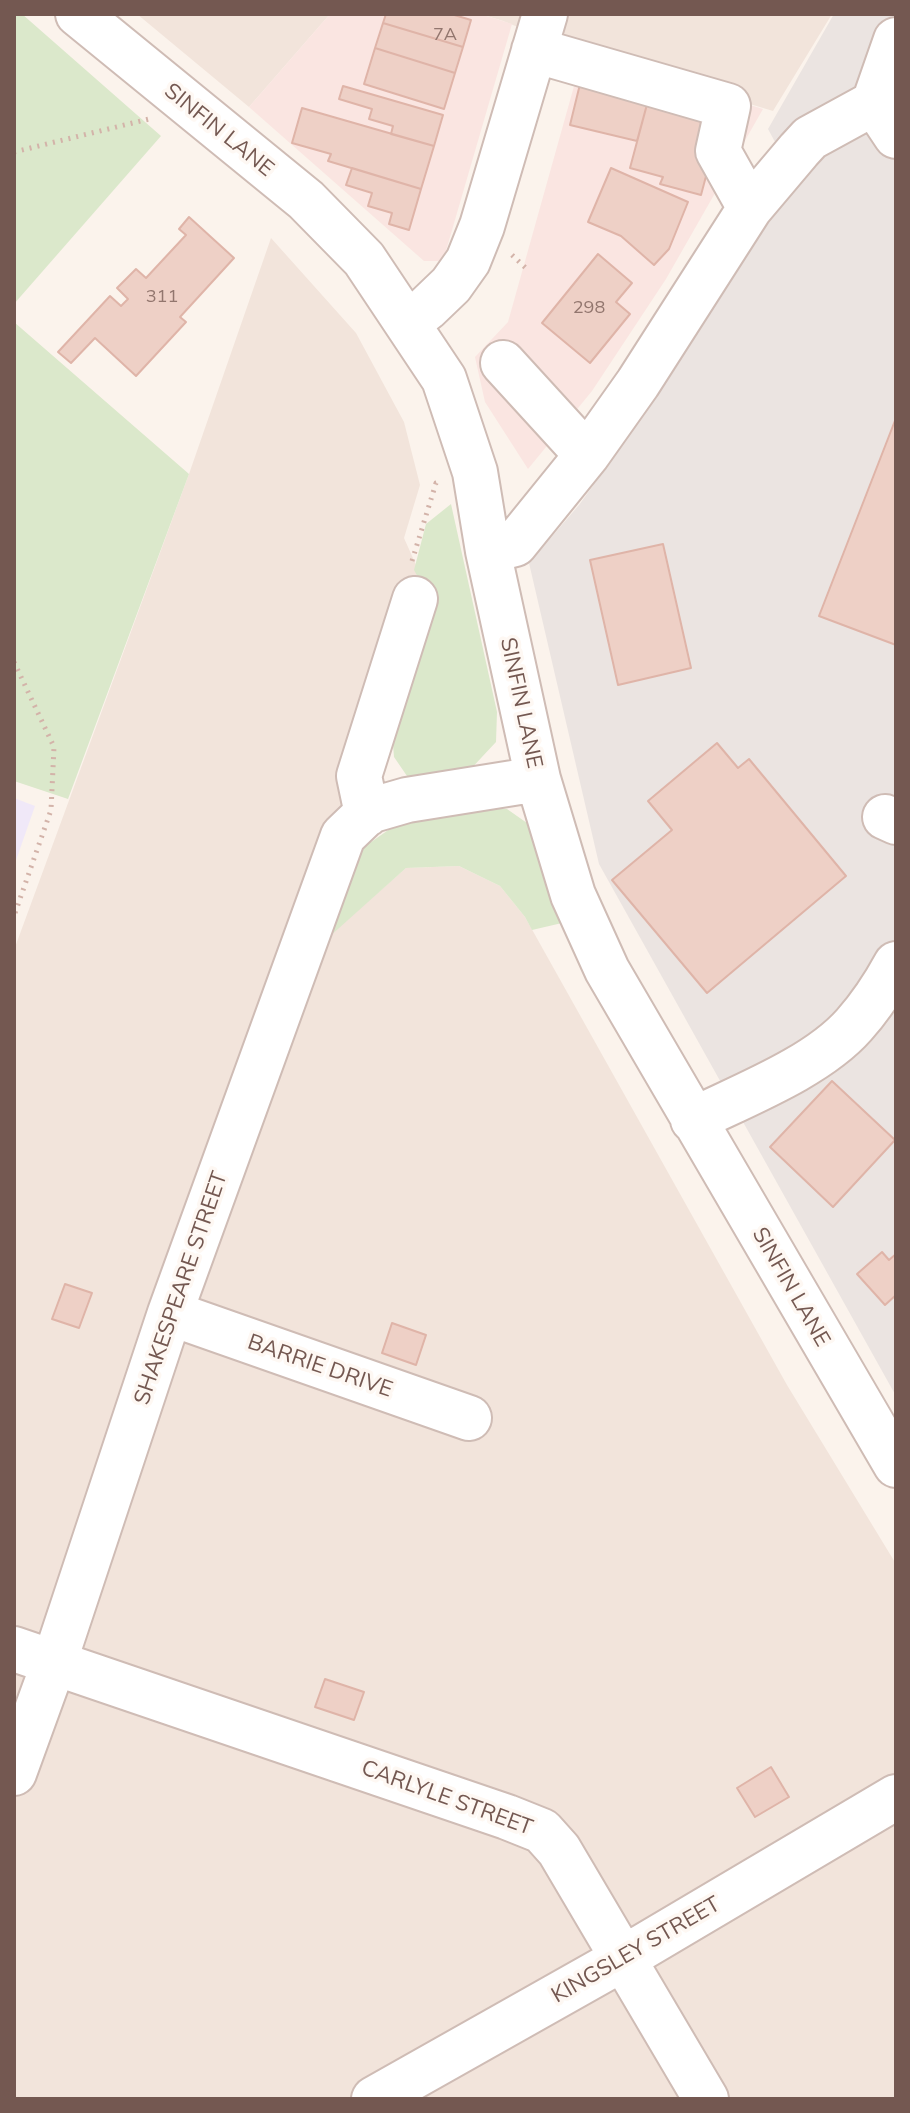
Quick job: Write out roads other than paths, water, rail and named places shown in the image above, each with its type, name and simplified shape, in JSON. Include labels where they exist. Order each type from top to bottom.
[{"type":"street","name":"SINFIN LANE","points":[[78,14],[306,200],[364,259],[444,379],[475,472],[488,551],[538,779],[573,895],[607,970],[896,1465]]},
{"type":"street","points":[[408,323],[451,285],[468,261],[482,226],[539,32],[728,106],[718,151],[750,208]]},
{"type":"street","points":[[488,551],[515,544],[587,455],[638,383],[750,208],[810,138],[885,119],[896,40]]},
{"type":"street","points":[[503,363],[587,455]]},
{"type":"street","points":[[367,814],[359,776],[415,599]]},
{"type":"street","name":"SHAKESPEARE STREET","points":[[14,1773],[34,1656],[170,1313],[343,836],[369,811],[407,800],[538,779]]},
{"type":"street","points":[[693,1120],[815,1057],[852,1028],[879,994],[896,964]]},
{"type":"street","name":"BARRIE DRIVE","points":[[170,1313],[469,1418]]},
{"type":"street","name":"CARLYLE STREET","points":[[34,1656],[542,1831],[559,1850],[706,2099]]},
{"type":"street","name":"KINGSLEY STREET","points":[[374,2099],[624,1958],[896,1797]]}]
